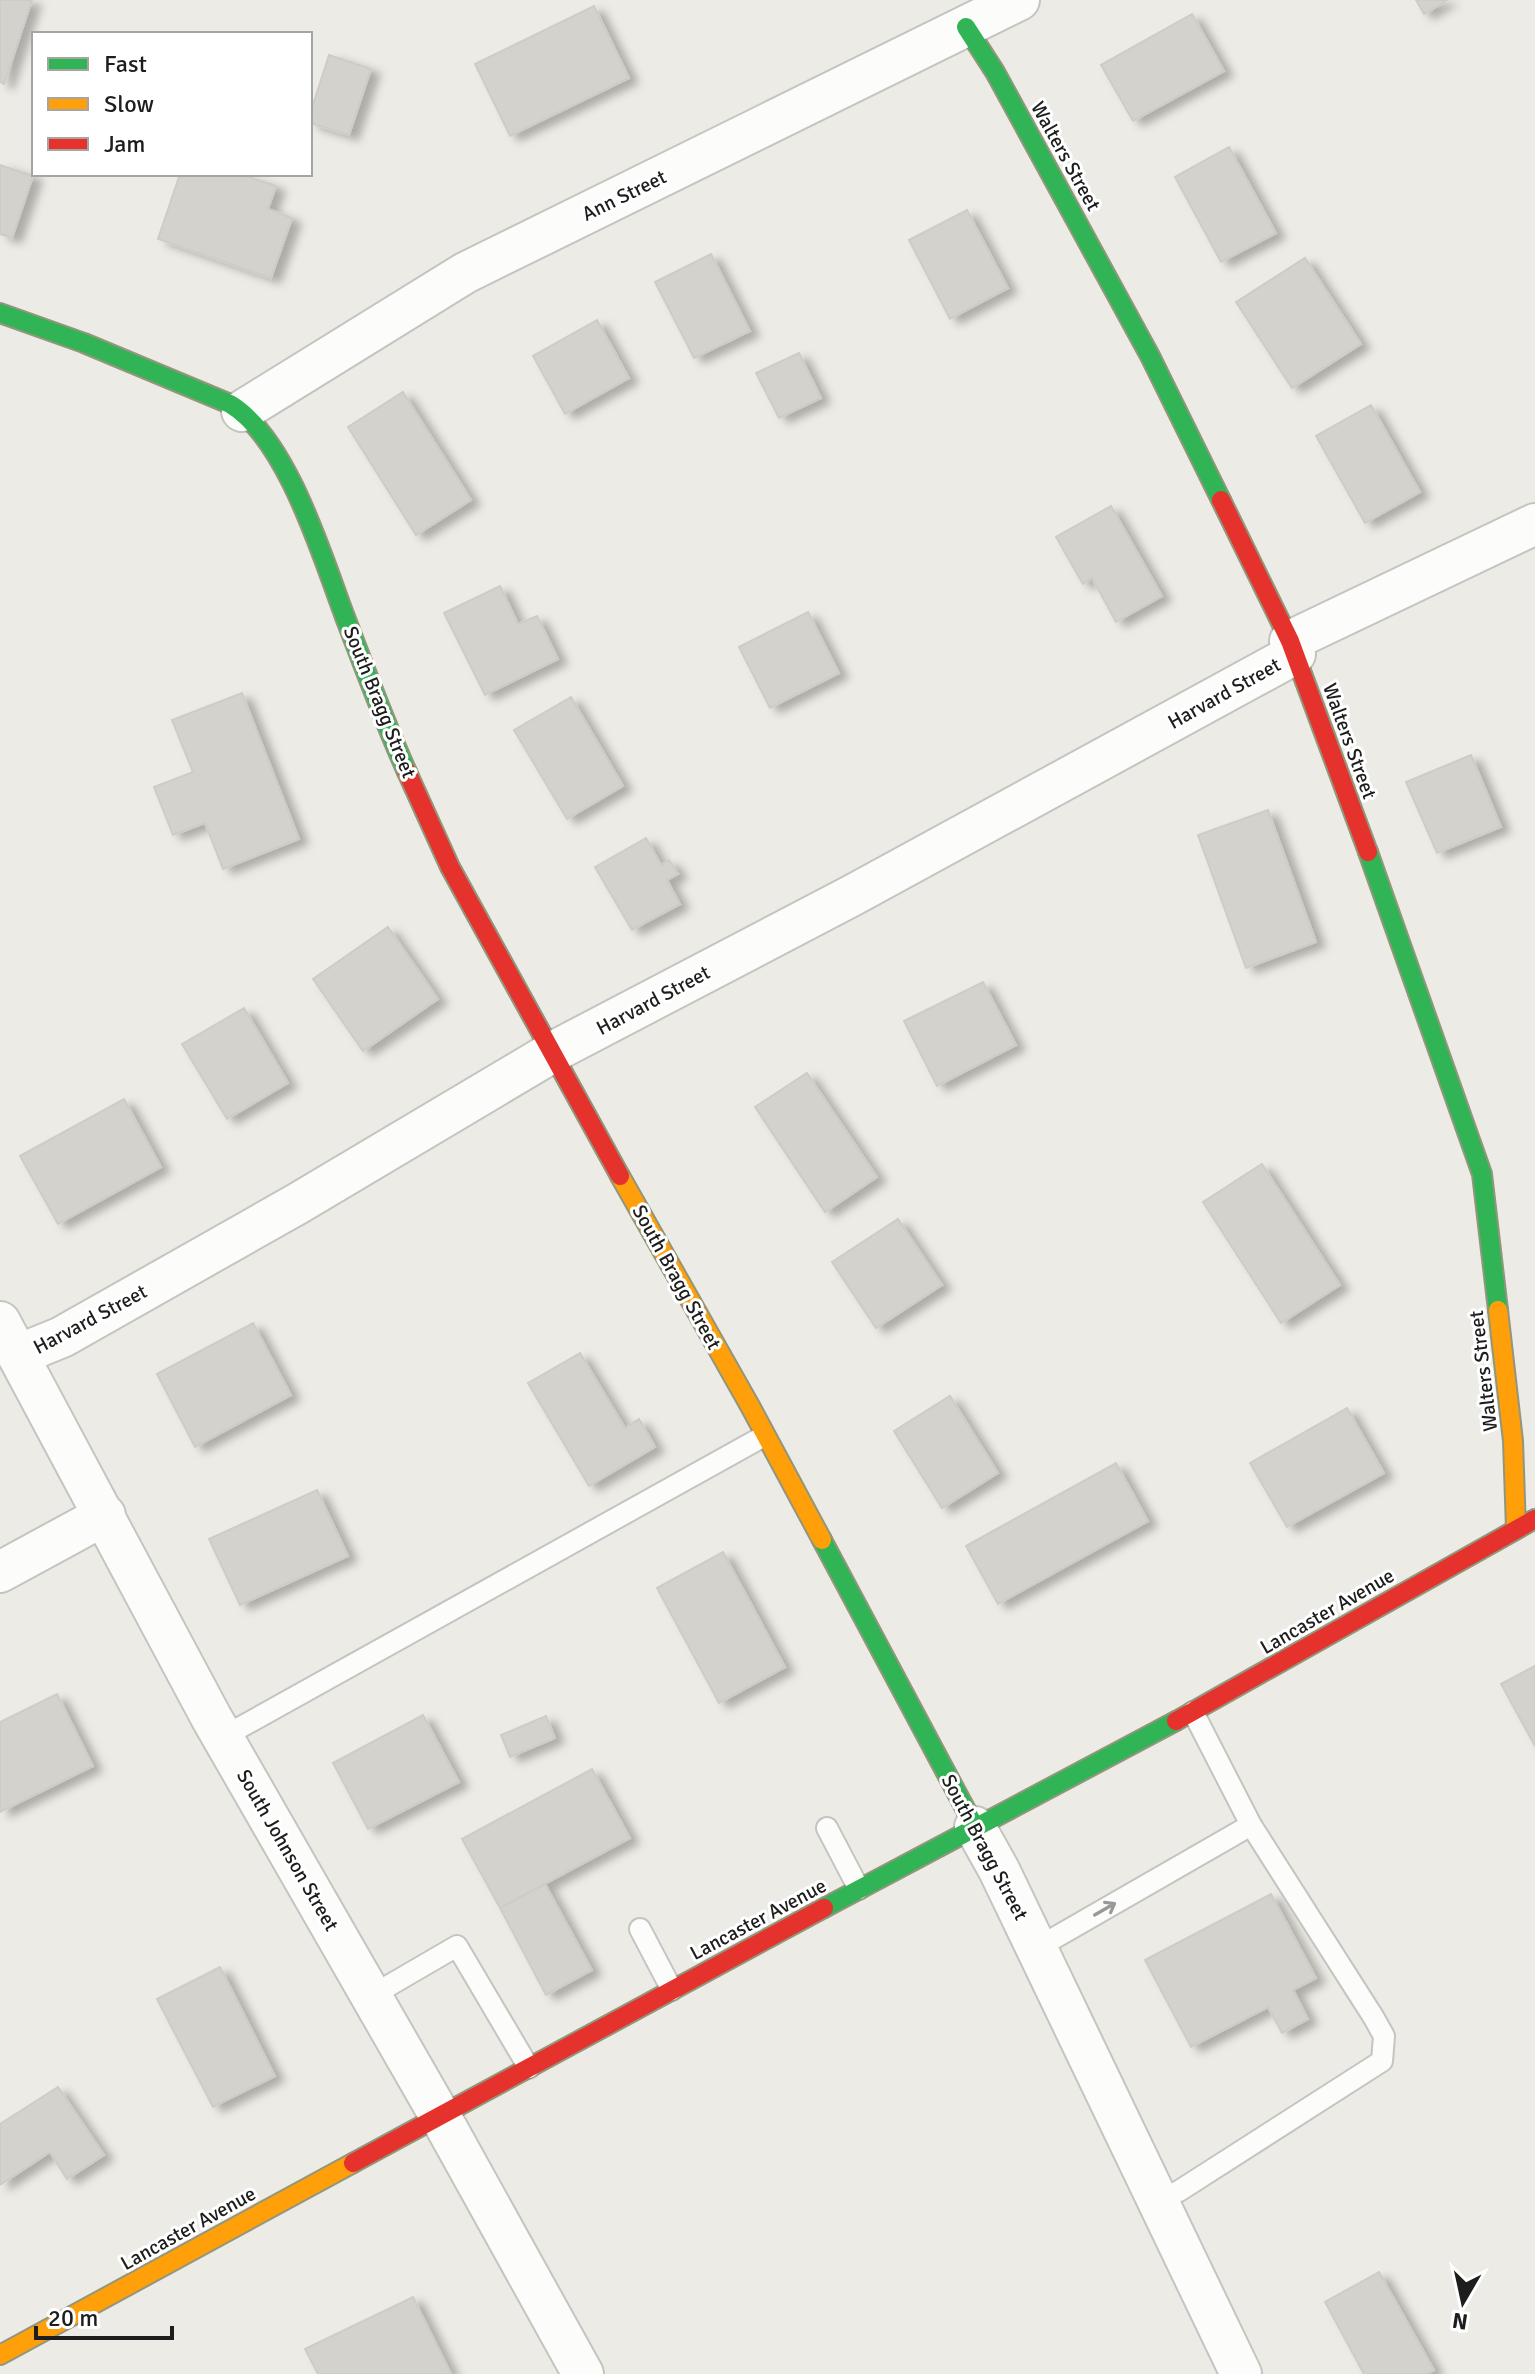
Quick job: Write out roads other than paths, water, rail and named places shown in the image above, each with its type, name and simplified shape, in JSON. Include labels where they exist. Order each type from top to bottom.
[{"type":"street","name":"Ann Street","points":[[242,411],[465,273],[1019,0]]},
{"type":"street","name":"Walters Street","points":[[966,27],[995,72],[1150,356],[1292,648],[1482,1174],[1513,1441],[1516,1529]]},
{"type":"street","name":"South Bragg Street","points":[[0,313],[84,343],[242,411],[268,440],[304,509],[386,725],[450,867],[750,1406],[999,1870],[1241,2374]]},
{"type":"street","name":"Harvard Street","points":[[9,1338],[62,1337],[256,1228],[551,1053],[853,895],[1292,648],[1535,524]]},
{"type":"street","name":"South Johnson Street","points":[[9,1338],[223,1737],[440,2116],[583,2374]]},
{"type":"street","points":[[0,1572],[105,1515]]},
{"type":"street","name":"Lancaster Avenue","points":[[0,2355],[859,1889],[1193,1712],[1535,1519]]},
{"type":"lane","points":[[223,1737],[764,1436]]},
{"type":"lane","points":[[1157,2200],[1179,2191],[1382,2061],[1384,2036],[1251,1825],[1193,1712]]},
{"type":"lane","points":[[1037,1948],[1251,1825]]},
{"type":"lane","points":[[827,1828],[859,1889]]},
{"type":"lane","points":[[640,1929],[672,1990]]},
{"type":"lane","points":[[371,1996],[457,1946],[529,2068]]}]
